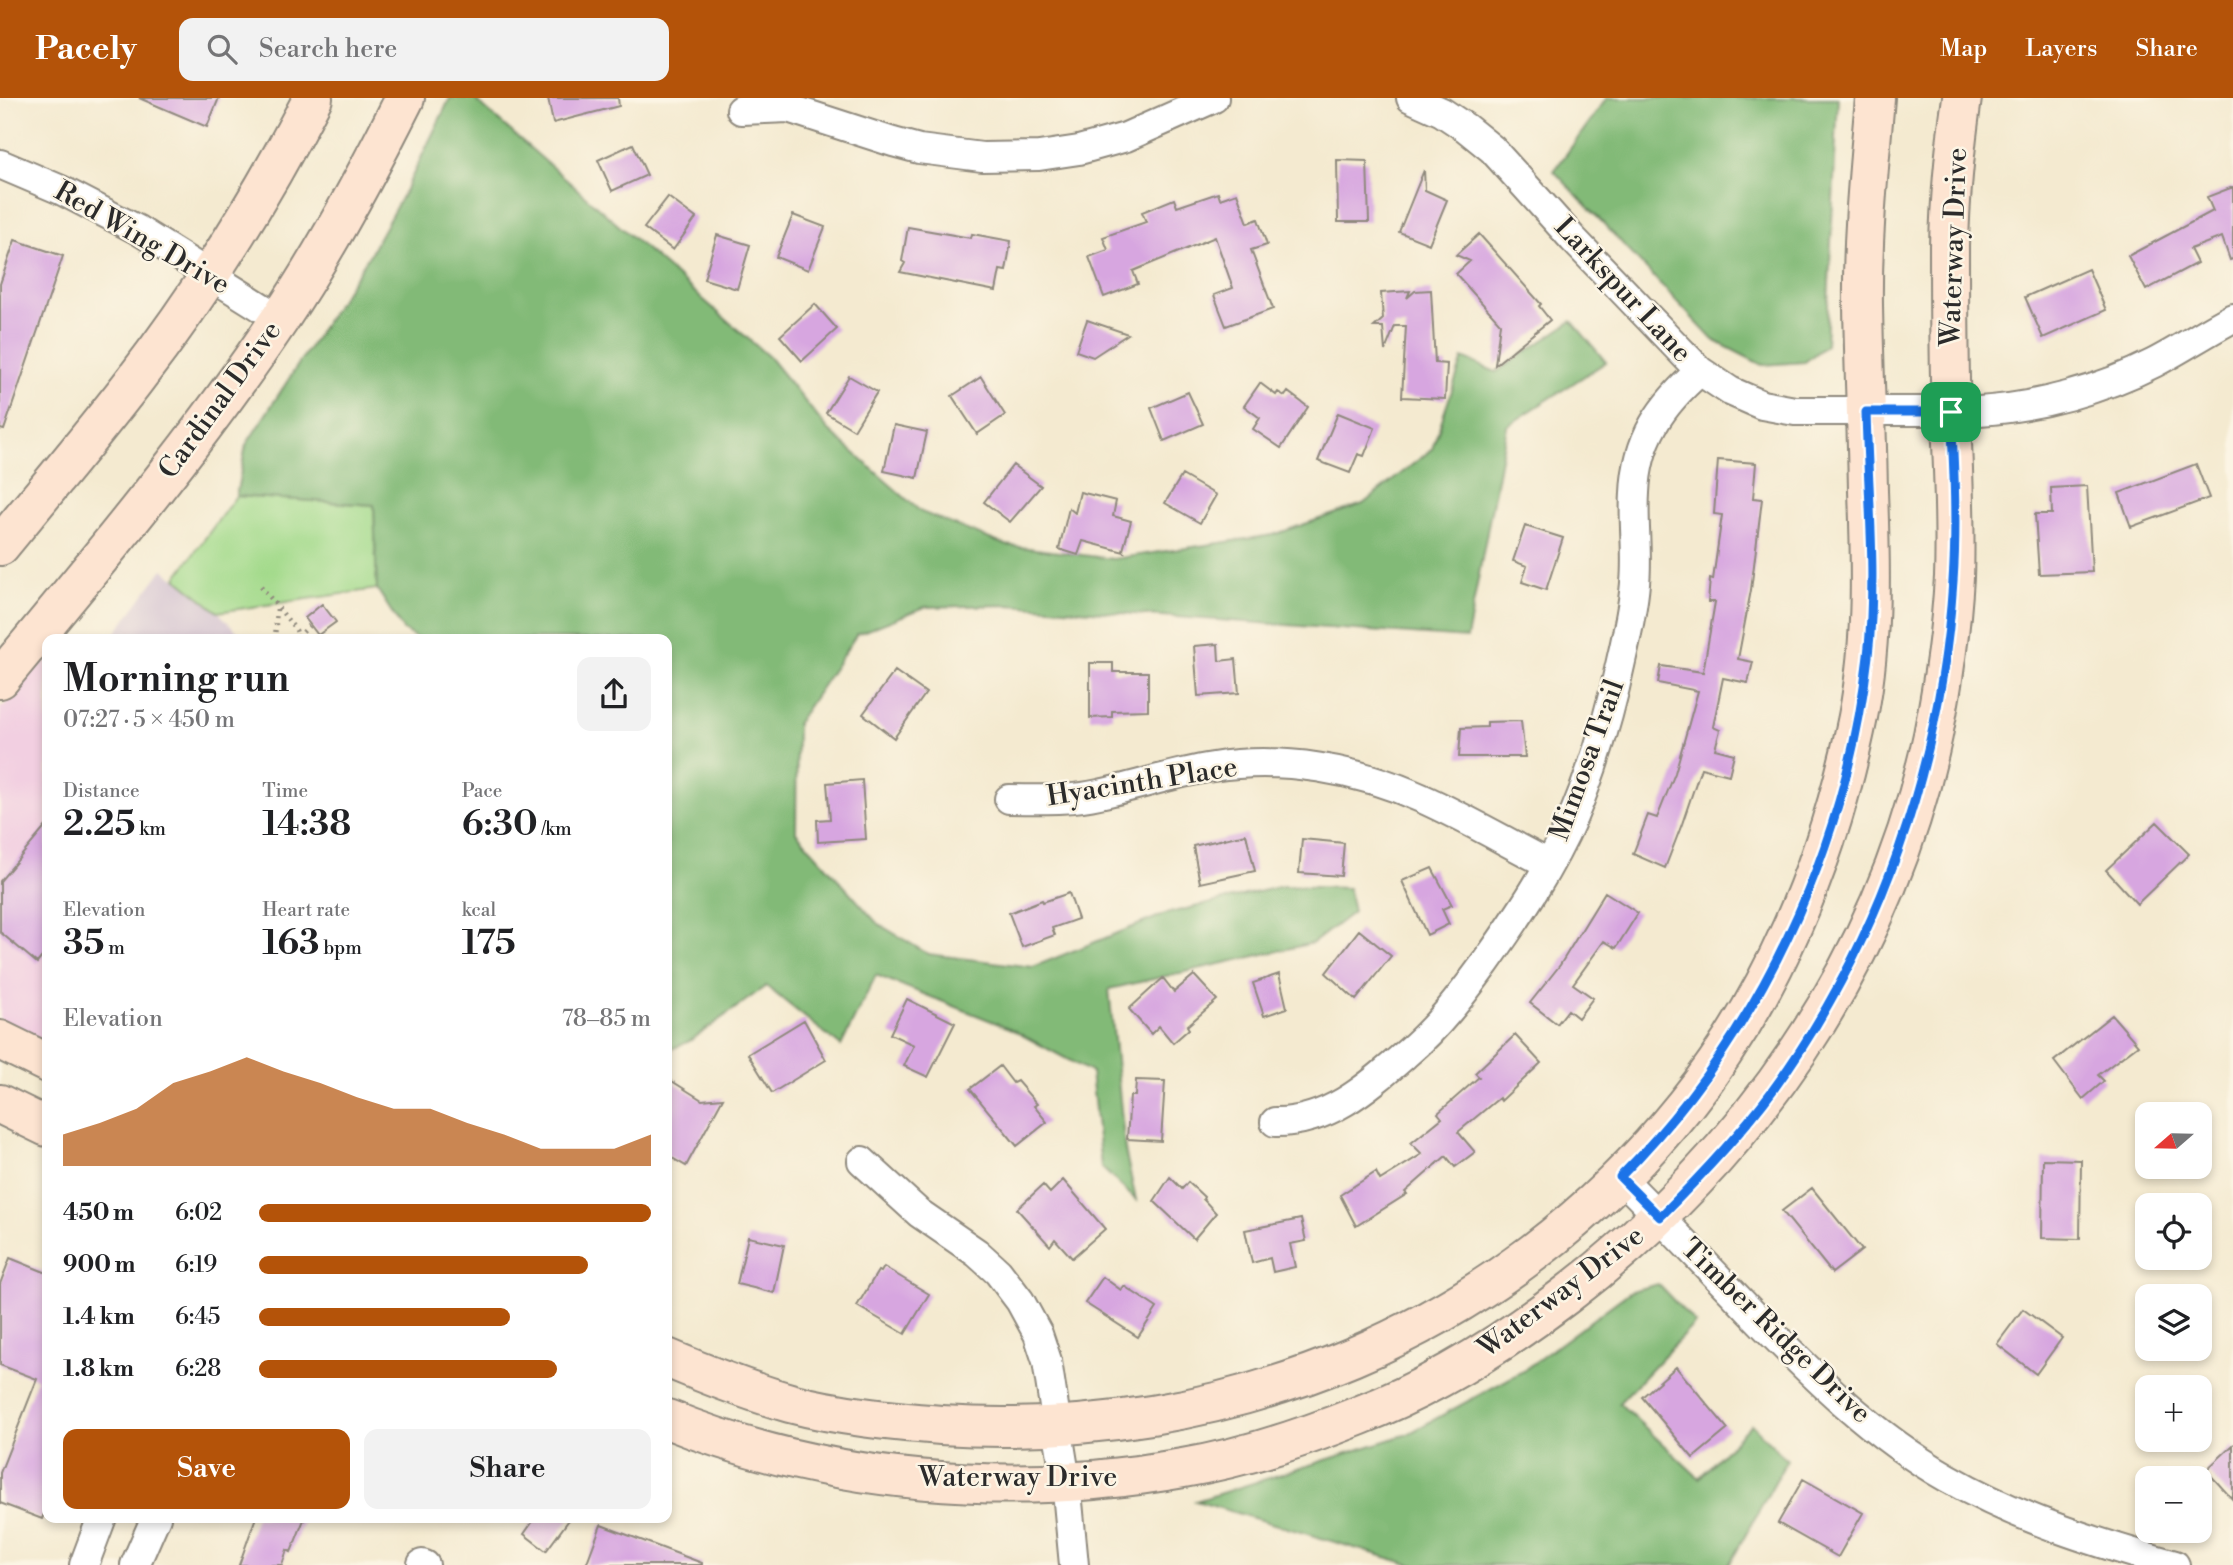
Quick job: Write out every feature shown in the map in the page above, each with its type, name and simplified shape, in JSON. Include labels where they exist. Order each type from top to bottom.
[{"type":"main road","points":[[0,546],[135,380],[209,274],[288,147],[313,98]]},
{"type":"main road","name":"Cardinal Drive","points":[[0,679],[135,515],[223,400],[280,319],[362,186],[405,98]]},
{"type":"main road","name":"Waterway Drive","points":[[672,1361],[766,1395],[821,1409],[912,1423],[978,1427],[1057,1426],[1181,1411],[1238,1398],[1308,1376],[1376,1348],[1440,1314],[1515,1266],[1573,1221],[1620,1177],[1686,1105],[1761,992],[1794,924],[1822,854],[1840,796],[1857,725],[1868,655],[1871,584],[1863,283],[1875,98]]},
{"type":"main road","name":"Waterway Drive","points":[[672,1421],[698,1432],[771,1454],[846,1470],[911,1478],[998,1483],[1066,1481],[1189,1468],[1275,1445],[1358,1417],[1462,1366],[1531,1322],[1609,1263],[1660,1217],[1713,1162],[1780,1080],[1816,1026],[1854,959],[1892,874],[1912,815],[1932,738],[1946,660],[1954,580],[1955,493],[1949,241],[1955,145],[1962,98]]},
{"type":"main road","points":[[0,1040],[42,1061]]},
{"type":"main road","points":[[0,1104],[42,1125]]},
{"type":"street","points":[[741,110],[788,108],[919,149],[982,157],[1039,156],[1079,150],[1126,137],[1214,98]]},
{"type":"street","name":"Larkspur Lane","points":[[1411,98],[1442,112],[1492,149],[1573,239],[1700,371],[1730,391],[1762,405],[1796,411],[1951,412],[2001,409],[2057,398],[2111,381],[2153,363],[2233,318]]},
{"type":"street","name":"Red Wing Drive","points":[[0,163],[61,190],[138,230],[280,319]]},
{"type":"street","name":"Mimosa Trail","points":[[1275,1122],[1309,1119],[1335,1109],[1378,1079],[1422,1040],[1461,996],[1507,933],[1549,863],[1572,818],[1595,754],[1621,662],[1635,582],[1636,474],[1643,448],[1656,419],[1675,393],[1700,371]]},
{"type":"street","name":"Hyacinth Place","points":[[1009,799],[1062,800],[1099,794],[1164,776],[1215,766],[1278,763],[1320,768],[1371,779],[1420,797],[1549,863]]},
{"type":"street","points":[[862,1161],[919,1213],[998,1272],[1020,1301],[1038,1334],[1047,1361],[1066,1481],[1074,1565]]},
{"type":"street","name":"Timber Ridge Drive","points":[[1620,1177],[1798,1360],[1857,1414],[1908,1453],[1948,1479],[2018,1513],[2089,1541],[2175,1565]]},
{"type":"street","points":[[84,1565],[100,1523]]},
{"type":"street","points":[[135,1565],[153,1523]]},
{"type":"path","points":[[261,586],[297,634]]},
{"type":"path","points":[[275,634],[277,607]]},
{"type":"path","points":[[302,634],[310,625]]},
{"type":"shaded area","points":[[163,569],[218,612],[240,634],[115,634]]},
{"type":"shaded area","points":[[42,657],[42,1047],[0,1026],[0,706],[3,707]]},
{"type":"green space","points":[[450,98],[473,98],[769,357],[828,430],[921,512],[1005,545],[1113,559],[1273,535],[1363,504],[1432,449],[1463,358],[1496,372],[1572,321],[1606,362],[1507,426],[1467,638],[1008,605],[925,607],[857,634],[797,723],[796,832],[877,923],[928,954],[1033,967],[1165,914],[1283,886],[1348,888],[1353,912],[1313,943],[1109,989],[1125,1150],[1136,1200],[1101,1167],[1091,1072],[1009,1028],[876,975],[841,1046],[766,986],[690,1041],[672,1049],[672,634],[410,634],[403,630],[377,589],[374,505],[236,496],[246,445],[370,254],[407,187]]},
{"type":"green space","points":[[1607,98],[1838,98],[1826,345],[1805,362],[1762,365],[1713,340],[1554,171]]},
{"type":"green space","points":[[236,496],[374,505],[377,589],[218,612],[176,578]]},
{"type":"green space","points":[[1658,1284],[1695,1323],[1619,1403],[1699,1478],[1751,1424],[1787,1460],[1729,1565],[1412,1565],[1196,1501],[1408,1434],[1523,1371],[1631,1291]]},
{"type":"building","points":[[139,98],[219,98],[207,127]]},
{"type":"building","points":[[548,98],[618,98],[619,106],[553,123]]},
{"type":"building","points":[[633,144],[647,175],[612,191],[598,160]]},
{"type":"building","points":[[1337,160],[1367,161],[1369,222],[1338,222]]},
{"type":"building","points":[[1424,170],[1425,190],[1447,200],[1429,244],[1399,232]]},
{"type":"building","points":[[2233,187],[2233,259],[2230,260],[2222,237],[2190,249],[2197,263],[2146,290],[2128,256],[2213,211],[2207,197]]},
{"type":"building","points":[[1218,193],[1220,199],[1237,193],[1248,223],[1258,219],[1267,245],[1251,250],[1273,309],[1226,326],[1214,295],[1233,288],[1215,237],[1133,271],[1138,284],[1104,297],[1089,257],[1108,250],[1103,237],[1146,222],[1142,212],[1174,199],[1177,207]]},
{"type":"building","points":[[668,197],[696,218],[673,250],[644,228]]},
{"type":"building","points":[[793,215],[825,227],[808,270],[776,257]]},
{"type":"building","points":[[908,227],[971,238],[972,234],[1011,241],[1006,271],[1000,270],[996,291],[900,272],[905,263],[902,261]]},
{"type":"building","points":[[1479,234],[1541,304],[1539,306],[1550,320],[1495,365],[1500,323],[1456,274],[1470,261],[1456,255]]},
{"type":"building","points":[[717,235],[750,245],[737,289],[704,279]]},
{"type":"building","points":[[15,240],[63,256],[4,430],[0,429],[0,284]]},
{"type":"building","points":[[2088,269],[2106,310],[2043,338],[2025,297]]},
{"type":"building","points":[[1431,290],[1435,363],[1447,364],[1445,399],[1402,397],[1406,326],[1395,326],[1385,351],[1383,327],[1374,327],[1383,319],[1381,293],[1410,291],[1407,298],[1415,291]]},
{"type":"building","points":[[815,304],[837,329],[802,361],[780,336]]},
{"type":"building","points":[[1087,320],[1128,334],[1093,357],[1076,351]]},
{"type":"building","points":[[849,376],[877,392],[854,430],[826,413]]},
{"type":"building","points":[[981,377],[1005,415],[977,434],[952,396]]},
{"type":"building","points":[[1260,383],[1276,395],[1278,392],[1285,396],[1288,392],[1308,407],[1281,448],[1253,429],[1260,418],[1244,406]]},
{"type":"building","points":[[1188,392],[1203,424],[1164,441],[1151,408]]},
{"type":"building","points":[[1338,413],[1375,428],[1364,456],[1358,454],[1350,473],[1318,461]]},
{"type":"building","points":[[894,425],[927,432],[917,478],[884,471]]},
{"type":"building","points":[[1718,460],[1756,463],[1753,498],[1762,499],[1751,590],[1738,659],[1753,662],[1748,683],[1723,678],[1713,727],[1720,730],[1715,749],[1734,754],[1729,775],[1701,768],[1665,868],[1633,854],[1648,815],[1657,818],[1675,773],[1698,691],[1658,683],[1661,666],[1703,672],[1715,602],[1708,602],[1710,579],[1713,580],[1722,515],[1714,514]]},
{"type":"building","points":[[2196,464],[2209,498],[2131,527],[2119,493]]},
{"type":"building","points":[[1013,465],[1041,486],[1010,522],[984,502]]},
{"type":"building","points":[[1182,475],[1216,495],[1200,523],[1165,503]]},
{"type":"building","points":[[2087,486],[2092,572],[2039,574],[2035,514],[2052,514],[2051,488]]},
{"type":"building","points":[[1080,492],[1116,501],[1113,516],[1131,521],[1124,552],[1083,541],[1078,555],[1059,549],[1069,508],[1075,513]]},
{"type":"building","points":[[1525,526],[1563,538],[1546,590],[1522,582],[1527,566],[1513,561]]},
{"type":"building","points":[[322,604],[336,622],[317,634],[305,618]]},
{"type":"building","points":[[1218,644],[1219,661],[1236,659],[1239,693],[1198,696],[1194,646]]},
{"type":"building","points":[[1090,663],[1113,663],[1113,672],[1148,672],[1148,710],[1112,711],[1112,717],[1090,718]]},
{"type":"building","points":[[895,671],[926,693],[894,738],[863,714]]},
{"type":"building","points":[[1521,721],[1525,757],[1459,757],[1461,728],[1487,727],[1487,722]]},
{"type":"building","points":[[862,780],[866,839],[818,842],[817,820],[830,819],[827,783]]},
{"type":"building","points":[[2157,822],[2189,854],[2137,904],[2106,870]]},
{"type":"building","points":[[42,831],[42,957],[37,963],[0,932],[0,881]]},
{"type":"building","points":[[1246,834],[1255,871],[1200,883],[1193,846]]},
{"type":"building","points":[[1302,839],[1344,843],[1341,876],[1299,873]]},
{"type":"building","points":[[1432,868],[1452,905],[1442,909],[1449,924],[1427,935],[1402,881]]},
{"type":"building","points":[[1605,892],[1638,913],[1616,948],[1604,941],[1573,984],[1593,998],[1578,1018],[1568,1010],[1557,1024],[1530,1003],[1560,965]]},
{"type":"building","points":[[1069,893],[1078,919],[1052,928],[1055,935],[1022,947],[1009,913]]},
{"type":"building","points":[[1359,930],[1391,956],[1356,1000],[1326,973]]},
{"type":"building","points":[[1279,974],[1287,1008],[1264,1016],[1253,983]]},
{"type":"building","points":[[1194,975],[1217,1000],[1187,1026],[1189,1029],[1173,1043],[1159,1026],[1151,1034],[1129,1009],[1163,978],[1174,992]]},
{"type":"building","points":[[907,999],[955,1023],[928,1077],[904,1066],[914,1045],[890,1034]]},
{"type":"building","points":[[2112,1015],[2138,1045],[2098,1075],[2104,1081],[2083,1099],[2054,1061]]},
{"type":"building","points":[[804,1020],[826,1060],[772,1093],[748,1054]]},
{"type":"building","points":[[1515,1035],[1541,1063],[1501,1101],[1499,1098],[1458,1132],[1475,1152],[1455,1167],[1446,1156],[1405,1192],[1407,1194],[1356,1226],[1340,1195],[1376,1172],[1380,1180],[1422,1154],[1411,1143],[1442,1118],[1438,1113],[1479,1077],[1475,1073]]},
{"type":"building","points":[[1000,1066],[1013,1083],[1017,1081],[1037,1104],[1034,1106],[1047,1122],[1017,1146],[970,1089]]},
{"type":"building","points":[[1136,1080],[1165,1081],[1161,1141],[1127,1139],[1130,1096],[1135,1096]]},
{"type":"building","points":[[672,1081],[702,1100],[723,1098],[686,1166],[672,1158]]},
{"type":"building","points":[[2043,1159],[2081,1160],[2080,1239],[2042,1238]]},
{"type":"building","points":[[1170,1177],[1182,1189],[1188,1182],[1216,1213],[1194,1239],[1154,1201]]},
{"type":"building","points":[[1063,1180],[1105,1229],[1072,1258],[1055,1239],[1050,1246],[1017,1209],[1043,1185],[1050,1193]]},
{"type":"building","points":[[1812,1188],[1862,1250],[1832,1273],[1782,1211]]},
{"type":"building","points":[[1301,1219],[1306,1241],[1290,1244],[1295,1267],[1273,1272],[1270,1258],[1252,1263],[1245,1230]]},
{"type":"building","points":[[748,1237],[784,1245],[774,1293],[737,1284]]},
{"type":"building","points":[[10,1258],[42,1271],[42,1519],[0,1503],[0,1473],[37,1379],[0,1365],[0,1284]]},
{"type":"building","points":[[884,1267],[929,1294],[905,1334],[857,1306],[878,1271],[881,1272]]},
{"type":"building","points":[[1103,1277],[1121,1290],[1124,1286],[1157,1308],[1138,1337],[1085,1303]]},
{"type":"building","points":[[2023,1309],[2062,1338],[2036,1374],[1997,1344]]},
{"type":"building","points":[[1676,1367],[1728,1429],[1693,1458],[1642,1397]]},
{"type":"building","points":[[2233,1445],[2233,1500],[2212,1477],[2210,1466]]},
{"type":"building","points":[[1803,1479],[1863,1513],[1838,1557],[1778,1523]]},
{"type":"building","points":[[254,1523],[303,1523],[291,1552],[287,1550],[282,1565],[239,1565]]},
{"type":"building","points":[[532,1523],[567,1523],[546,1551],[524,1534]]},
{"type":"building","points":[[601,1525],[702,1563],[702,1565],[586,1565]]},
{"type":"route","points":[[1866,412],[1951,412],[1955,493],[1954,580],[1946,660],[1932,738],[1912,815],[1892,874],[1854,959],[1816,1026],[1772,1091],[1713,1162],[1660,1217],[1620,1177],[1686,1105],[1761,992],[1794,924],[1822,854],[1840,796],[1857,725],[1868,655],[1871,584],[1866,412]]}]
